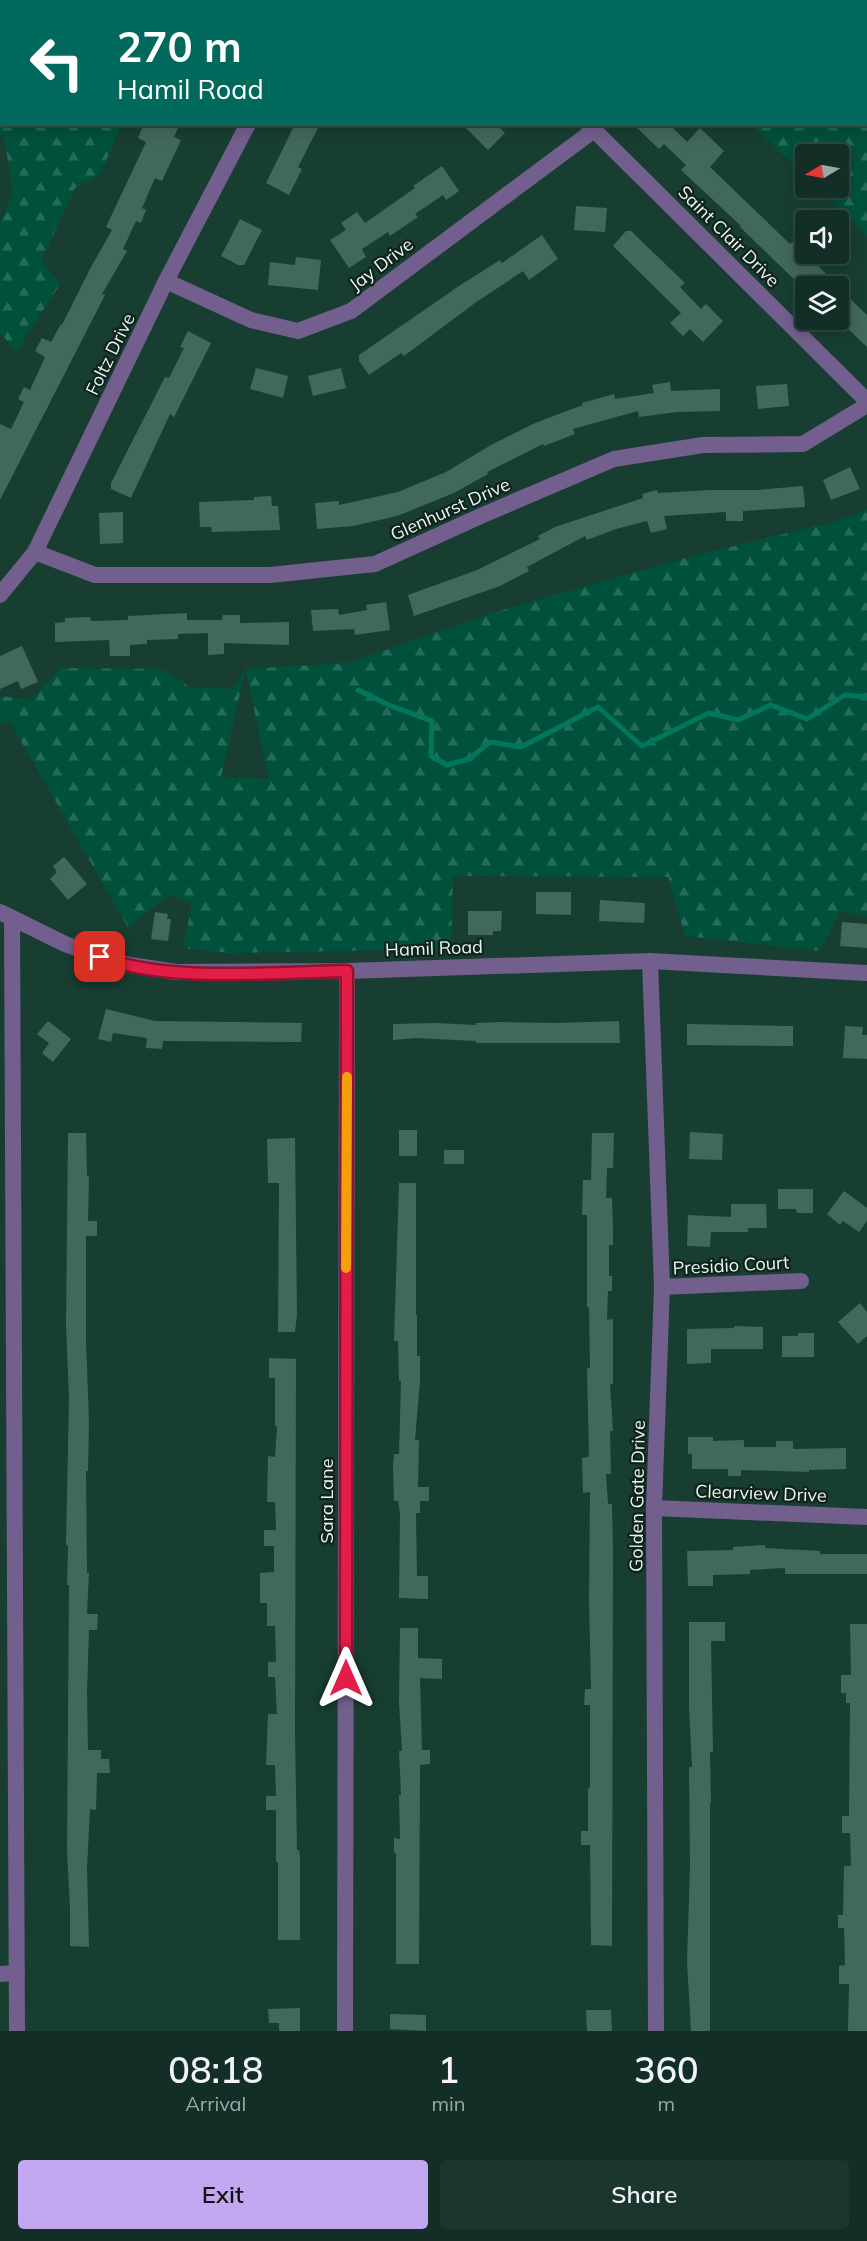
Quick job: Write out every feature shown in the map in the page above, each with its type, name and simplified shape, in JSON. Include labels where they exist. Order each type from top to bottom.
[{"type":"street","name":"Foltz Drive","points":[[0,596],[35,552],[166,281],[247,126]]},
{"type":"street","name":"Jay Drive","points":[[166,281],[251,320],[298,331],[351,311],[591,127]]},
{"type":"street","name":"Saint Clair Drive","points":[[591,127],[867,403]]},
{"type":"street","name":"Glenhurst Drive","points":[[35,552],[95,575],[270,575],[375,564],[614,459],[703,445],[803,444],[867,403]]},
{"type":"street","points":[[0,899],[6,915],[8,1973],[17,2031]]},
{"type":"street","name":"Hamil Road","points":[[6,915],[65,944],[117,963],[176,972],[347,971],[650,961],[867,973]]},
{"type":"street","name":"Golden Gate Drive","points":[[650,961],[662,1287],[654,1508],[656,2031]]},
{"type":"street","name":"Sara Lane","points":[[345,2031],[347,971]]},
{"type":"street","name":"Presidio Court","points":[[662,1287],[801,1281]]},
{"type":"street","name":"Clearview Drive","points":[[654,1508],[867,1517]]},
{"type":"green space","points":[[0,126],[122,126],[100,174],[75,188],[41,261],[60,284],[16,352],[0,332],[0,224],[13,192],[4,137],[0,135]]},
{"type":"green space","points":[[753,126],[867,126],[867,236],[849,219],[849,210],[840,210],[827,198],[849,198],[849,144],[795,144],[795,166]]},
{"type":"green space","points":[[867,509],[867,916],[840,911],[820,951],[685,936],[668,877],[453,876],[451,949],[229,953],[183,948],[192,904],[170,894],[128,927],[10,722],[0,723],[0,696],[31,700],[61,668],[163,669],[190,687],[233,689],[246,669],[349,663],[489,614],[689,557],[838,521]],"holes":[[[246,671],[269,779],[221,777]]]},
{"type":"building","points":[[143,126],[179,126],[174,137],[181,140],[162,181],[155,178],[142,208],[146,210],[141,223],[136,221],[123,249],[127,251],[102,294],[105,295],[0,500],[0,424],[11,429],[24,402],[18,399],[24,387],[30,390],[45,357],[35,351],[42,338],[51,342],[62,325],[112,230],[106,227],[146,142],[138,138]]},
{"type":"building","points":[[294,126],[319,126],[298,167],[302,169],[289,195],[266,183]]},
{"type":"building","points":[[464,126],[498,126],[505,133],[488,150]]},
{"type":"building","points":[[635,126],[671,126],[687,142],[700,128],[724,151],[710,167],[790,244],[795,242],[795,264],[816,264],[828,276],[795,276],[795,280],[681,170],[686,165],[664,144],[659,149]]},
{"type":"building","points":[[442,166],[459,191],[446,200],[443,195],[415,214],[418,217],[390,236],[388,232],[362,249],[366,257],[349,268],[330,240],[346,230],[341,223],[357,212],[365,223]]},
{"type":"building","points":[[576,206],[607,208],[605,232],[574,230]]},
{"type":"building","points":[[240,219],[262,230],[244,265],[238,265],[221,256]]},
{"type":"building","points":[[626,231],[631,231],[685,283],[680,287],[701,309],[706,304],[723,321],[703,342],[690,329],[683,336],[670,323],[681,313],[613,246]]},
{"type":"building","points":[[542,235],[558,259],[529,280],[523,271],[475,303],[404,356],[401,353],[369,375],[359,361],[359,355],[462,284],[500,260],[502,263]]},
{"type":"building","points":[[296,257],[321,260],[318,290],[268,285],[270,262],[295,265]]},
{"type":"building","points":[[849,298],[867,315],[867,347],[849,330]]},
{"type":"building","points":[[188,331],[211,343],[174,417],[170,414],[131,498],[111,489],[111,483],[165,377],[169,378],[184,348],[180,347]]},
{"type":"building","points":[[256,368],[288,376],[283,398],[250,389]]},
{"type":"building","points":[[341,368],[346,388],[313,396],[308,376]]},
{"type":"building","points":[[670,382],[671,391],[720,389],[720,411],[677,412],[639,417],[638,411],[573,429],[575,434],[544,446],[543,444],[487,472],[488,474],[454,493],[397,516],[353,526],[317,529],[315,503],[339,501],[339,505],[398,492],[446,472],[491,445],[535,423],[583,405],[582,403],[614,394],[615,399],[654,393],[652,385]]},
{"type":"building","points":[[787,384],[789,406],[758,409],[756,386]]},
{"type":"building","points":[[850,467],[860,489],[831,500],[823,480]]},
{"type":"building","points":[[803,486],[805,507],[743,511],[743,521],[726,521],[726,512],[664,516],[667,529],[651,533],[647,521],[587,540],[585,536],[527,567],[529,571],[500,586],[414,616],[408,595],[477,570],[540,539],[538,536],[555,527],[643,498],[642,494],[657,490],[658,493]]},
{"type":"building","points":[[271,496],[272,506],[278,506],[280,530],[212,532],[211,527],[200,527],[199,502],[254,500],[254,497]]},
{"type":"building","points":[[123,512],[123,543],[100,544],[99,513]]},
{"type":"building","points":[[386,602],[390,630],[355,635],[354,629],[313,631],[311,610],[338,609],[339,615],[367,610],[366,605]]},
{"type":"building","points":[[187,613],[187,620],[222,620],[223,615],[240,615],[240,623],[289,622],[289,645],[224,643],[224,654],[208,655],[208,633],[178,634],[178,639],[147,640],[147,644],[130,645],[130,656],[110,656],[109,640],[55,642],[55,623],[65,622],[65,618],[90,617],[91,621],[128,620],[128,616]]},
{"type":"building","points":[[22,646],[38,682],[21,689],[18,681],[0,689],[0,656]]},
{"type":"building","points":[[64,857],[87,884],[68,900],[50,879],[57,872],[53,866]]},
{"type":"building","points":[[536,892],[571,892],[571,915],[536,914]]},
{"type":"building","points":[[600,900],[645,903],[644,923],[599,921]]},
{"type":"building","points":[[468,911],[502,911],[501,931],[493,931],[493,935],[468,935]]},
{"type":"building","points":[[155,912],[168,914],[167,919],[171,919],[168,941],[151,939]]},
{"type":"building","points":[[842,922],[867,924],[867,948],[840,946]]},
{"type":"building","points":[[106,1009],[155,1021],[302,1023],[301,1042],[163,1041],[162,1049],[146,1048],[147,1038],[113,1033],[111,1042],[98,1039]]},
{"type":"building","points":[[48,1021],[71,1039],[53,1062],[42,1053],[49,1043],[37,1034]]},
{"type":"building","points":[[619,1021],[620,1043],[476,1043],[476,1041],[415,1038],[393,1040],[393,1024],[476,1025],[476,1023],[501,1022]]},
{"type":"building","points":[[687,1024],[793,1026],[793,1046],[687,1045]]},
{"type":"building","points":[[845,1026],[863,1027],[862,1035],[867,1035],[867,1059],[843,1058]]},
{"type":"building","points":[[399,1130],[417,1130],[417,1156],[399,1156]]},
{"type":"building","points":[[690,1132],[723,1134],[722,1160],[689,1159]]},
{"type":"building","points":[[68,1133],[86,1133],[87,1176],[89,1176],[88,1221],[97,1221],[97,1236],[86,1236],[89,1422],[88,1471],[86,1471],[87,1573],[89,1573],[87,1614],[98,1614],[97,1630],[89,1630],[88,1750],[101,1750],[101,1759],[109,1759],[110,1773],[97,1773],[96,1810],[90,1809],[87,1869],[89,1947],[70,1946],[67,1851]]},
{"type":"building","points":[[592,1133],[614,1133],[613,1168],[607,1168],[606,1198],[612,1198],[613,1228],[613,1245],[609,1245],[609,1276],[612,1276],[612,1291],[608,1291],[607,1320],[613,1319],[613,1384],[610,1384],[613,1431],[610,1431],[611,1474],[606,1474],[608,1504],[612,1504],[613,1551],[612,1946],[591,1945],[590,1845],[581,1845],[581,1831],[588,1831],[590,1705],[584,1705],[585,1689],[591,1689],[590,1492],[583,1493],[582,1458],[589,1457],[587,1368],[590,1368],[589,1307],[587,1307],[587,1215],[582,1215],[583,1180],[591,1180]]},
{"type":"building","points":[[295,1138],[297,1315],[295,1332],[278,1332],[279,1183],[268,1183],[267,1139]]},
{"type":"building","points":[[444,1150],[464,1150],[464,1164],[444,1164]]},
{"type":"building","points":[[399,1183],[416,1183],[416,1315],[420,1381],[415,1440],[419,1440],[418,1487],[429,1487],[429,1501],[420,1501],[420,1513],[416,1513],[417,1576],[428,1576],[428,1599],[399,1598],[400,1513],[398,1501],[394,1501],[393,1468],[394,1454],[399,1454],[401,1381],[399,1381],[398,1341],[394,1341]]},
{"type":"building","points":[[778,1189],[813,1189],[813,1213],[797,1213],[796,1209],[778,1209]]},
{"type":"building","points":[[844,1191],[867,1208],[867,1221],[859,1232],[843,1221],[840,1225],[827,1214]]},
{"type":"building","points":[[731,1204],[766,1204],[767,1228],[748,1228],[748,1232],[711,1232],[710,1247],[687,1246],[688,1215],[731,1217]]},
{"type":"building","points":[[860,1303],[867,1312],[867,1336],[858,1344],[838,1322]]},
{"type":"building","points":[[734,1326],[763,1327],[763,1349],[711,1349],[711,1363],[687,1364],[687,1329],[734,1328]]},
{"type":"building","points":[[798,1333],[814,1333],[814,1357],[782,1357],[782,1336],[798,1336]]},
{"type":"building","points":[[269,1358],[296,1359],[295,1734],[297,1850],[299,1850],[300,1857],[300,1940],[278,1940],[276,1810],[266,1810],[266,1796],[276,1796],[275,1765],[266,1765],[268,1714],[277,1714],[275,1677],[268,1677],[268,1662],[276,1662],[275,1626],[267,1626],[267,1603],[260,1603],[260,1573],[274,1572],[274,1546],[264,1546],[264,1530],[276,1530],[275,1502],[267,1502],[268,1456],[275,1457],[277,1426],[275,1426],[275,1378],[269,1378]]},
{"type":"building","points":[[688,1437],[713,1437],[713,1441],[744,1440],[744,1447],[776,1447],[776,1441],[793,1441],[793,1449],[846,1448],[846,1469],[809,1470],[809,1472],[741,1470],[741,1476],[728,1476],[728,1469],[692,1469],[692,1454],[688,1454]]},
{"type":"building","points":[[765,1545],[765,1548],[820,1551],[820,1554],[867,1554],[867,1574],[785,1574],[785,1568],[750,1570],[750,1574],[713,1575],[713,1586],[688,1586],[687,1551],[733,1550],[733,1547]]},
{"type":"building","points":[[689,1622],[725,1622],[725,1641],[711,1641],[713,1752],[710,1752],[710,2031],[691,2031],[687,1962],[690,1865],[689,1767],[692,1767]]},
{"type":"building","points":[[850,1624],[867,1624],[867,2031],[848,2031],[849,1984],[839,1984],[839,1966],[845,1965],[844,1928],[838,1928],[838,1915],[843,1915],[844,1866],[851,1866],[850,1833],[842,1833],[842,1816],[849,1816],[850,1703],[846,1703],[846,1693],[841,1693],[841,1675],[851,1675]]},
{"type":"building","points":[[400,1628],[418,1628],[418,1658],[442,1659],[442,1679],[420,1678],[422,1750],[430,1750],[430,1764],[420,1765],[419,1964],[396,1964],[394,1838],[400,1839],[399,1751],[402,1751],[399,1703]]},
{"type":"building","points":[[300,2008],[300,2031],[279,2031],[279,2023],[269,2023],[268,2009]]},
{"type":"building","points":[[586,2010],[611,2010],[612,2031],[587,2031]]},
{"type":"building","points":[[390,2014],[426,2015],[426,2031],[390,2029]]},
{"type":"waterway","points":[[358,690],[391,706],[432,721],[431,756],[447,765],[469,759],[490,742],[521,747],[598,707],[642,746],[709,713],[738,720],[771,705],[807,719],[845,695],[867,697]]},
{"type":"slow traffic","points":[[346,1268],[347,1077]]},
{"type":"route","points":[[100,957],[117,963],[176,972],[347,971],[346,1678]]}]
